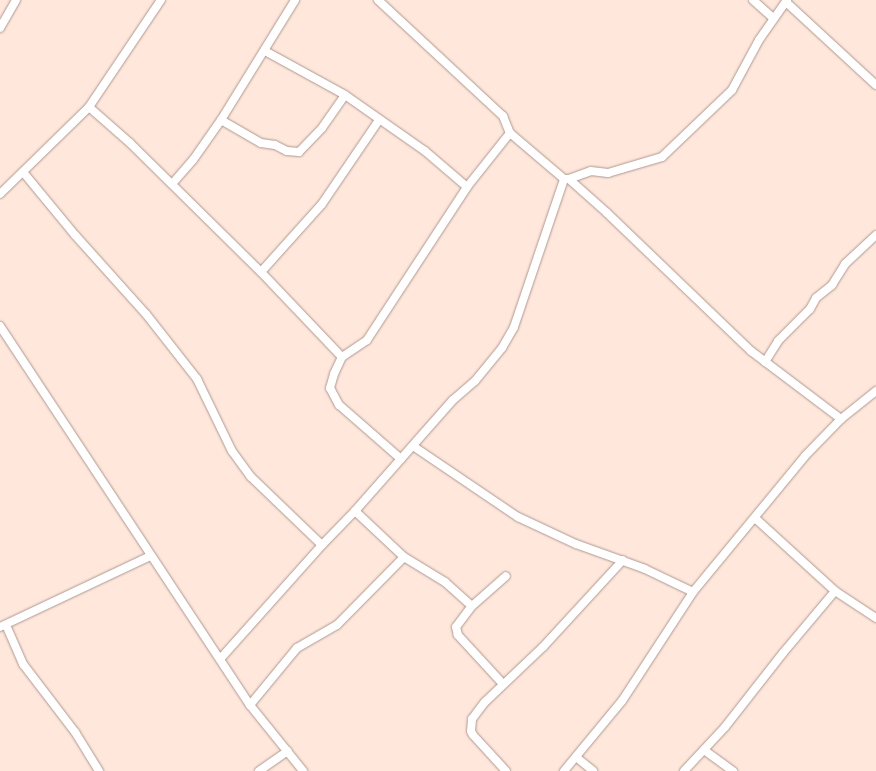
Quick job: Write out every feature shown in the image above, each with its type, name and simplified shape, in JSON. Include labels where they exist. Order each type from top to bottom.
[{"type":"street","points":[[1,26],[16,0]]},
{"type":"street","points":[[0,194],[89,107],[162,0]]},
{"type":"street","points":[[172,184],[193,160],[220,120],[265,51],[281,20],[295,0]]},
{"type":"street","points":[[378,0],[503,116],[510,133],[567,179],[765,362],[841,419]]},
{"type":"street","points":[[753,0],[773,18]]},
{"type":"street","points":[[567,179],[591,171],[608,173],[662,158],[732,90],[773,18],[786,1],[876,85]]},
{"type":"street","points":[[265,51],[345,95],[425,151],[467,187]]},
{"type":"street","points":[[220,120],[260,144],[275,145],[286,151],[300,152],[322,128],[345,95]]},
{"type":"street","points":[[89,107],[172,184],[261,272],[342,357]]},
{"type":"street","points":[[261,272],[322,204],[379,120]]},
{"type":"street","points":[[401,459],[339,404],[330,388],[342,357],[367,340],[467,187],[510,133]]},
{"type":"street","points":[[23,172],[75,235],[146,314],[197,379],[232,451],[251,476],[322,545]]},
{"type":"street","points":[[221,658],[502,348],[514,327],[567,179]]},
{"type":"street","points":[[765,362],[778,341],[810,309],[816,298],[832,285],[845,264],[876,235]]},
{"type":"street","points":[[0,326],[150,556],[221,658],[250,705],[303,771]]},
{"type":"street","points":[[564,771],[622,701],[693,592],[805,456],[841,419],[876,391]]},
{"type":"street","points":[[413,446],[518,517],[576,544],[623,560],[693,592]]},
{"type":"street","points":[[355,511],[404,557],[445,582],[472,606]]},
{"type":"street","points":[[755,518],[835,591],[876,618]]},
{"type":"street","points":[[99,771],[75,732],[23,664],[3,626],[150,556]]},
{"type":"street","points":[[250,705],[297,648],[338,625],[404,557]]},
{"type":"street","points":[[506,771],[471,730],[472,719],[503,684],[543,647],[623,560]]},
{"type":"street","points":[[503,684],[456,631],[458,622],[472,606],[506,576]]},
{"type":"street","points":[[684,771],[725,727],[835,591]]},
{"type":"street","points":[[704,750],[734,771]]},
{"type":"street","points":[[259,771],[288,751]]},
{"type":"street","points":[[576,757],[593,771]]}]
